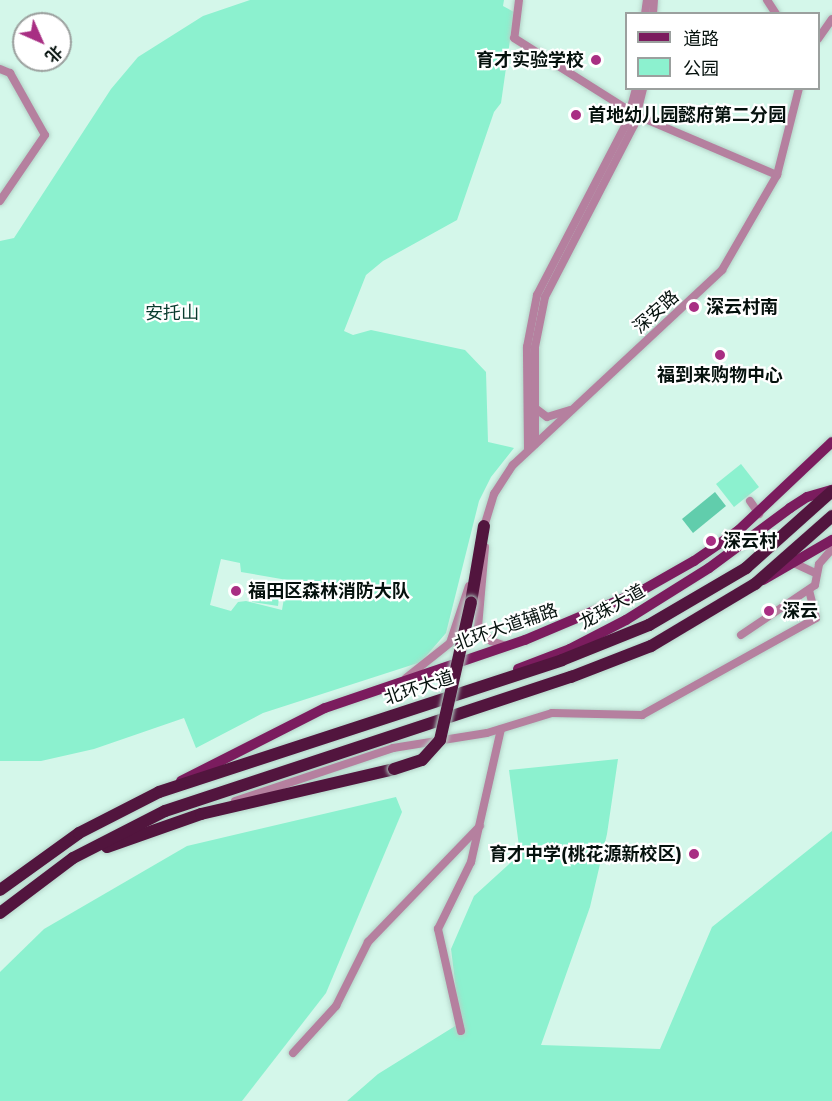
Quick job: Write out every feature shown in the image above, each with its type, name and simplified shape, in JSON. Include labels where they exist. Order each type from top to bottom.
[{"type":"highway","name":"北环大道","points":[[0,890],[79,833],[159,792],[562,660],[657,621],[746,568],[832,490]]},
{"type":"highway","name":"北环大道","points":[[0,913],[49,874],[104,840],[165,811],[624,657],[688,627],[755,584],[832,516]]},
{"type":"highway","points":[[49,874],[136,834],[201,814],[394,769],[422,760],[440,740],[471,602],[484,526]]},
{"type":"main road","name":"北环大道辅路","points":[[159,792],[291,723],[404,680],[507,646],[609,607],[641,591],[702,556],[759,514],[832,442]]},
{"type":"main road","name":"龙珠大道","points":[[388,717],[598,636],[740,547],[799,502],[832,490]]},
{"type":"main road","points":[[755,584],[796,564],[832,540]]},
{"type":"street","points":[[519,0],[514,38],[635,114],[777,175]]},
{"type":"street","points":[[820,37],[832,18]]},
{"type":"street","points":[[820,37],[832,25]]},
{"type":"street","points":[[0,201],[44,140],[45,131],[10,73],[1,69]]},
{"type":"street","points":[[528,450],[527,346],[535,302],[550,265],[635,114],[636,90]]},
{"type":"street","points":[[535,444],[535,347],[544,297],[635,114],[642,90]]},
{"type":"street","name":"深安路","points":[[404,680],[450,643],[484,526],[500,484],[528,450],[714,279],[777,175],[798,90]]},
{"type":"street","points":[[535,408],[547,417],[573,409]]},
{"type":"street","points":[[750,501],[759,514]]},
{"type":"street","points":[[484,526],[485,566],[478,627],[491,641],[507,646]]},
{"type":"street","points":[[741,635],[815,585],[815,573],[822,558],[832,549]]},
{"type":"street","points":[[796,564],[815,573]]},
{"type":"street","points":[[201,814],[393,748],[501,729],[567,711],[642,715],[816,618],[809,590]]},
{"type":"street","points":[[461,1031],[438,929],[471,862],[482,824],[501,729]]},
{"type":"street","points":[[293,1053],[336,1006],[368,942],[482,824]]},
{"type":"green space","name":"安托山","points":[[250,0],[504,0],[503,6],[514,12],[501,103],[494,112],[457,220],[383,261],[366,275],[344,331],[353,335],[371,330],[465,350],[486,372],[488,442],[514,448],[491,477],[479,501],[446,633],[421,662],[263,713],[196,748],[184,718],[94,749],[41,761],[0,761],[0,241],[14,238],[111,89],[138,57],[203,16]],"holes":[[[221,559],[240,563],[241,572],[287,580],[282,610],[246,601],[238,602],[231,611],[210,605]]]},
{"type":"green space","points":[[741,464],[759,487],[734,507],[716,484]]},
{"type":"green space","points":[[255,587],[280,591],[278,606],[252,602]]},
{"type":"green space","points":[[618,759],[607,834],[590,907],[541,1045],[660,1049],[712,927],[832,831],[832,1101],[347,1101],[378,1074],[460,1023],[451,949],[474,896],[520,854],[509,770]]},
{"type":"green space","points":[[396,797],[402,812],[326,993],[242,1101],[0,1101],[0,972],[44,929],[187,846]]},
{"type":"shaded area","points":[[715,492],[726,506],[693,533],[682,519]]},
{"type":"place","name":"育才实验学校","points":[[596,60]]},
{"type":"place","name":"首地幼儿园懿府第二分园","points":[[576,115]]},
{"type":"place","name":"深云村南","points":[[694,307]]},
{"type":"place","name":"福到来购物中心","points":[[720,355]]},
{"type":"place","name":"深云村","points":[[711,541]]},
{"type":"place","name":"福田区森林消防大队","points":[[236,591]]},
{"type":"place","name":"深云","points":[[769,611]]},
{"type":"place","name":"育才中学(桃花源新校区)","points":[[694,854]]}]
